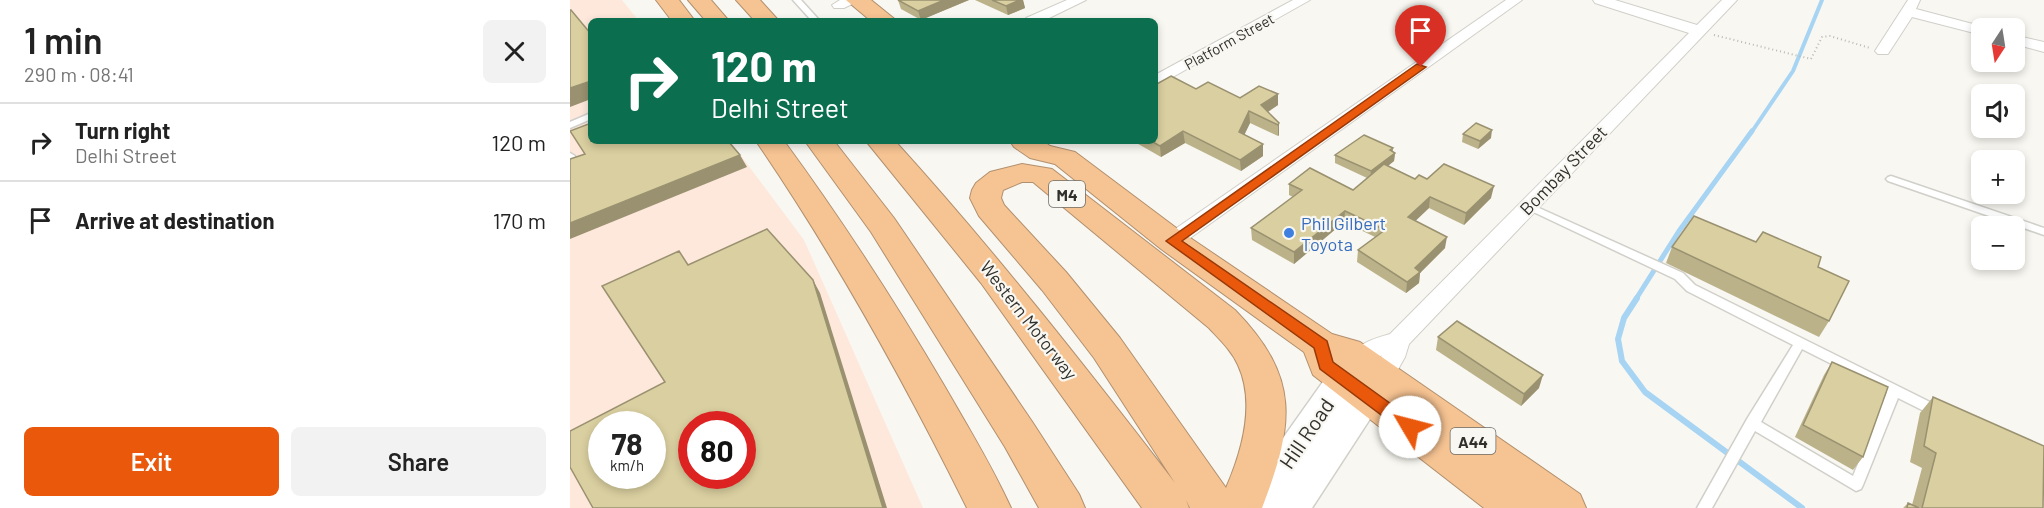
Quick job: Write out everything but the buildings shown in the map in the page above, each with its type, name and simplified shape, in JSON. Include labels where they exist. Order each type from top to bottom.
[{"type":"highway","points":[[668,0],[682,18]]},
{"type":"highway","points":[[699,0],[715,18]]},
{"type":"highway","points":[[747,0],[765,18]]},
{"type":"highway","points":[[846,1],[874,18]]},
{"type":"highway","points":[[772,144],[871,293],[935,402],[989,508]]},
{"type":"highway","points":[[821,144],[883,225],[1019,435],[1063,508]]},
{"type":"highway","name":"Western Motorway","points":[[883,144],[979,256],[1074,379],[1167,508]]},
{"type":"highway","name":"A44","points":[[1045,146],[1172,241],[1321,345],[1326,365],[1370,370],[1564,508]]},
{"type":"highway","name":"M4","points":[[1215,508],[1107,348],[1054,281],[990,209],[984,200],[984,194],[992,183],[1019,172],[1042,175],[1222,319],[1247,346],[1264,380],[1267,416],[1259,459],[1240,508]]},
{"type":"highway","name":"A44","points":[[1370,370],[1518,508]]},
{"type":"main road","name":"Hill Road","points":[[1255,508],[1370,370]]},
{"type":"main road","name":"Hill Road","points":[[1291,508],[1370,370]]},
{"type":"street","points":[[1039,18],[1079,0]]},
{"type":"street","name":"Platform Street","points":[[1158,80],[1303,0]]},
{"type":"street","points":[[1172,241],[1515,0]]},
{"type":"street","points":[[1600,0],[1699,31]]},
{"type":"street","name":"Bombay Street","points":[[1370,370],[1730,0]]},
{"type":"street","points":[[1883,51],[1911,5],[1971,27]]},
{"type":"street","points":[[2025,42],[2044,47]]},
{"type":"lane","points":[[797,0],[813,18]]},
{"type":"lane","points":[[570,125],[588,117]]},
{"type":"lane","points":[[570,156],[570,164]]},
{"type":"lane","points":[[1891,179],[2044,232]]},
{"type":"lane","points":[[1528,206],[1679,276],[1691,288],[1947,416]]},
{"type":"lane","points":[[1704,508],[1800,343]]},
{"type":"lane","points":[[1752,423],[1856,485],[1894,391]]},
{"type":"path","points":[[1699,31],[1751,47],[1811,59],[1822,37],[1830,36],[1883,51]]},
{"type":"shaded area","points":[[570,0],[622,0],[637,18],[588,18],[588,144],[732,144],[804,240],[923,508],[570,508]]},
{"type":"waterway","points":[[1751,133],[1793,71],[1822,0]]},
{"type":"waterway","points":[[1636,299],[1679,231],[1752,131]]},
{"type":"waterway","points":[[1637,298],[1624,318],[1618,339],[1622,361],[1645,392],[1802,508]]},
{"type":"place","name":"Phil Gilbert Toyota","points":[[1289,233]]},
{"type":"route","points":[[1410,427],[1326,365],[1321,345],[1172,241],[1421,67]]}]
